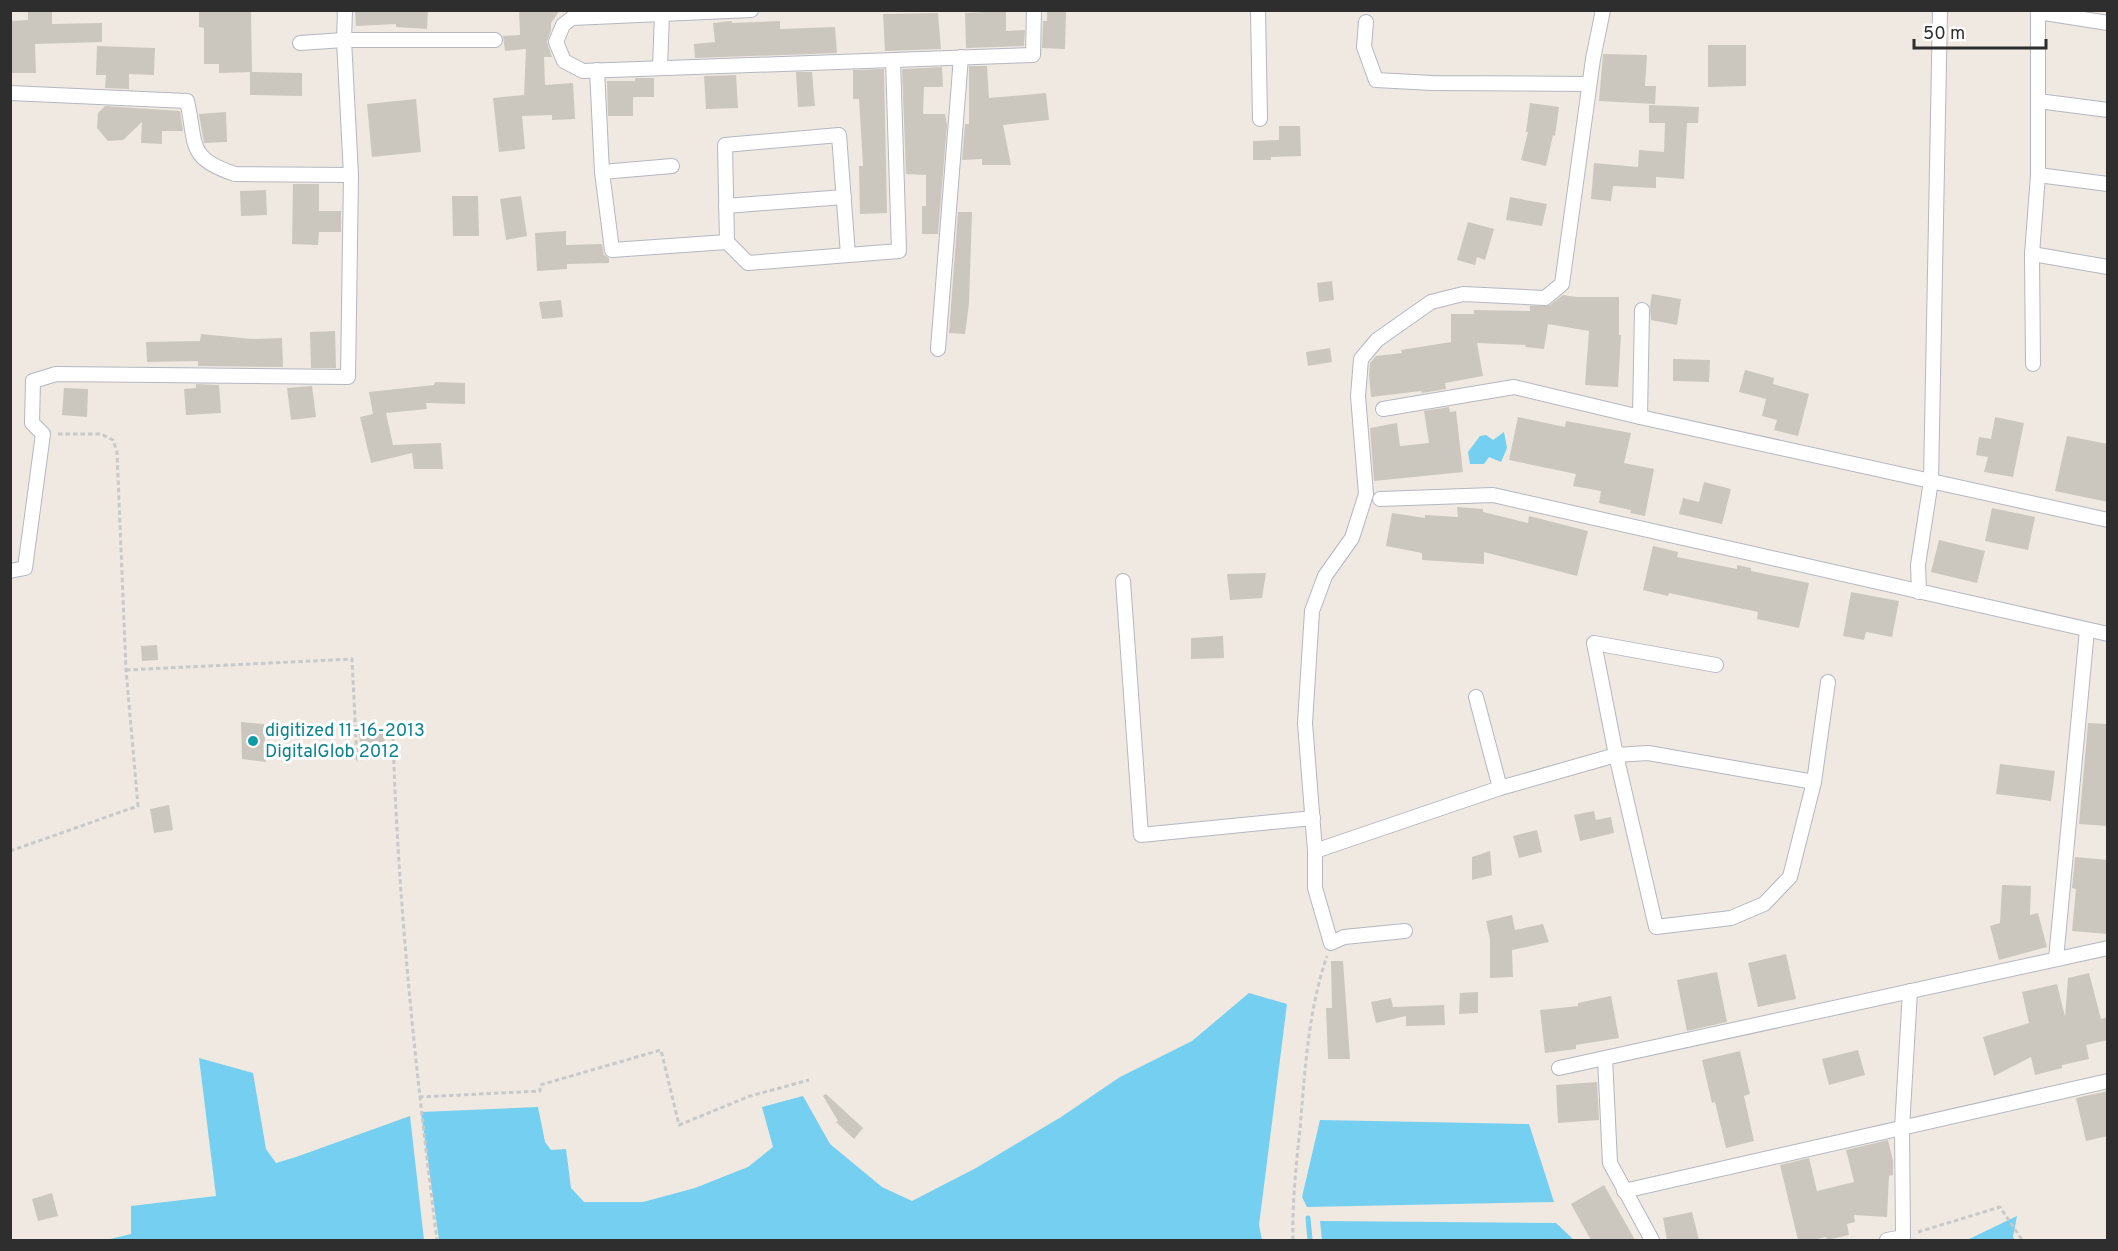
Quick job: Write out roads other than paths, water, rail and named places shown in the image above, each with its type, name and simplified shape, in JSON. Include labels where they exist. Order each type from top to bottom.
[{"type":"street","points":[[10,571],[26,568],[43,434],[32,423],[33,381],[56,374],[348,377],[351,175],[344,40],[345,10]]},
{"type":"street","points":[[751,10],[572,18],[563,25],[556,42],[564,61],[583,70],[1034,55],[1034,10]]},
{"type":"street","points":[[1258,10],[1260,119]]},
{"type":"street","points":[[1405,931],[1344,937],[1331,943],[1315,888],[1313,818],[1305,723],[1312,611],[1325,576],[1352,538],[1366,494],[1358,396],[1360,359],[1377,340],[1431,302],[1463,294],[1545,298],[1562,284],[1589,84],[1603,10]]},
{"type":"street","points":[[1919,592],[1918,565],[1931,481],[1940,10]]},
{"type":"street","points":[[2033,364],[2032,254],[2038,175],[2038,12],[2108,23]]},
{"type":"street","points":[[660,68],[662,14]]},
{"type":"street","points":[[1366,22],[1364,47],[1376,80],[1432,83],[1589,84]]},
{"type":"street","points":[[300,43],[344,40],[495,40]]},
{"type":"street","points":[[938,349],[961,57]]},
{"type":"street","points":[[848,255],[840,135],[725,145],[727,242],[748,263],[899,251],[893,60]]},
{"type":"street","points":[[597,70],[602,172],[612,250],[727,242]]},
{"type":"street","points":[[10,93],[187,101],[194,146],[207,163],[217,169],[235,174],[351,175]]},
{"type":"street","points":[[2038,101],[2108,110]]},
{"type":"street","points":[[602,172],[672,166]]},
{"type":"street","points":[[2038,175],[2108,184]]},
{"type":"street","points":[[726,206],[844,197]]},
{"type":"street","points":[[2032,254],[2108,267]]},
{"type":"street","points":[[1640,417],[1642,310]]},
{"type":"street","points":[[1383,409],[1514,387],[2108,520]]},
{"type":"street","points":[[1380,499],[1493,495],[2108,634]]},
{"type":"street","points":[[1123,581],[1141,835],[1313,818]]},
{"type":"street","points":[[2056,960],[2086,630]]},
{"type":"street","points":[[1716,665],[1594,643],[1616,755],[1656,927],[1731,918],[1764,904],[1790,878],[1814,782],[1828,682]]},
{"type":"street","points":[[1476,697],[1500,788]]},
{"type":"street","points":[[1315,851],[1500,788],[1616,755],[1648,753],[1814,782]]},
{"type":"street","points":[[1559,1068],[2108,948]]},
{"type":"street","points":[[1887,1240],[1903,1237],[1902,1128],[1910,991]]},
{"type":"street","points":[[1605,1058],[1610,1163],[1652,1240]]},
{"type":"street","points":[[1624,1191],[2108,1081]]},
{"type":"water","points":[[1504,432],[1507,448],[1501,462],[1489,457],[1484,464],[1470,464],[1468,452],[1480,436],[1486,435],[1493,440]]},
{"type":"water","points":[[1249,993],[1287,1004],[1259,1225],[1262,1240],[439,1240],[421,1112],[538,1107],[545,1142],[551,1150],[566,1149],[571,1188],[584,1202],[643,1202],[695,1188],[748,1167],[773,1147],[762,1107],[803,1096],[830,1144],[882,1187],[912,1201],[976,1168],[1061,1117],[1120,1077],[1192,1041]]},
{"type":"water","points":[[199,1058],[253,1073],[266,1149],[276,1163],[410,1116],[424,1240],[106,1240],[131,1234],[131,1206],[216,1196]]},
{"type":"water","points":[[1320,1120],[1529,1124],[1554,1202],[1307,1207],[1302,1197]]},
{"type":"water","points":[[2017,1216],[2013,1237],[2015,1240],[1967,1240]]},
{"type":"water","points":[[1320,1221],[1556,1223],[1574,1240],[1322,1240]]},
{"type":"waterway","points":[[1308,1218],[1310,1240]]},
{"type":"place","name":"digitized 11-16-2013 DigitalGlob 2012","points":[[253,741]]}]
